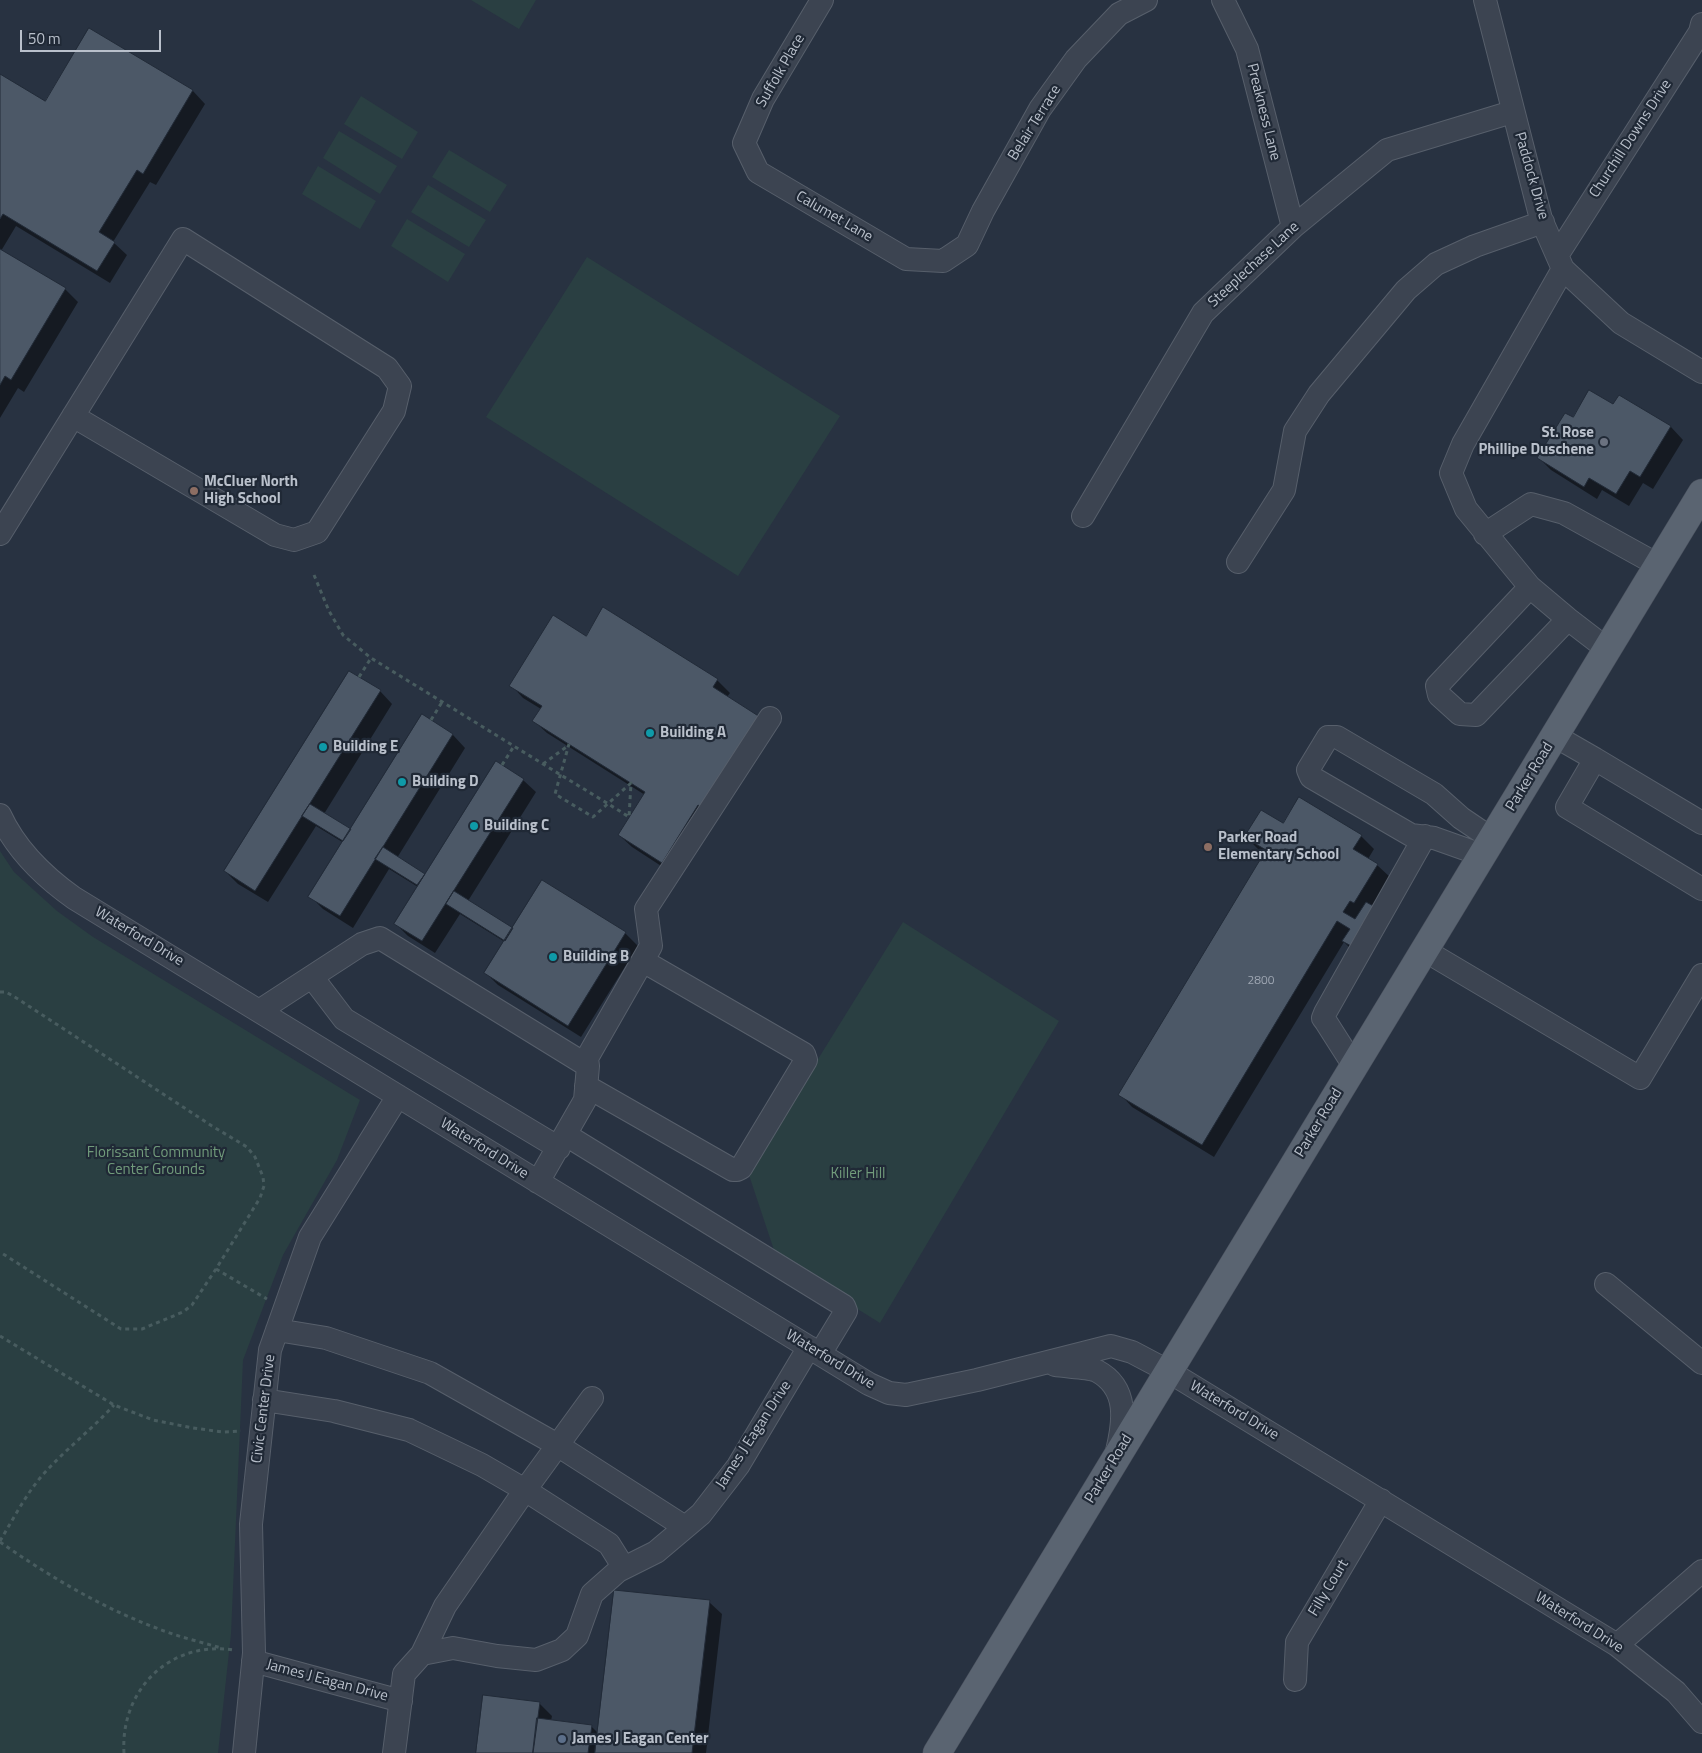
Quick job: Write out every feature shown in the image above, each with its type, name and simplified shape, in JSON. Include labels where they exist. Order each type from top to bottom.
[{"type":"main road","name":"Parker Road","points":[[937,1753],[1702,493]]},
{"type":"street","name":"Suffolk Place","points":[[744,143],[763,99],[822,0]]},
{"type":"street","name":"Belair Terrace","points":[[943,261],[968,245],[983,211],[1040,109],[1076,59],[1119,14],[1146,0]]},
{"type":"street","name":"Preakness Lane","points":[[1223,0],[1247,49],[1293,227]]},
{"type":"street","name":"Paddock Drive","points":[[1485,0],[1512,112],[1543,222],[1561,261],[1621,323],[1702,372]]},
{"type":"street","name":"Churchill Downs Drive","points":[[1485,534],[1466,509],[1451,473],[1463,444],[1561,261],[1700,32],[1702,24]]},
{"type":"street","name":"Steeplechase Lane","points":[[1084,516],[1203,313],[1293,227],[1387,150],[1512,112]]},
{"type":"street","name":"Calumet Lane","points":[[744,143],[758,172],[766,177],[906,259],[943,261]]},
{"type":"street","points":[[1238,562],[1284,490],[1295,431],[1319,394],[1406,290],[1436,264],[1475,246],[1543,222]]},
{"type":"street","points":[[0,534],[73,416],[183,239],[387,368],[400,386],[394,411],[317,532],[294,540],[275,535],[73,416]]},
{"type":"street","points":[[1608,649],[1530,587],[1485,534],[1531,504],[1564,513],[1658,565]]},
{"type":"street","points":[[1530,587],[1437,686],[1439,695],[1460,714],[1476,715],[1568,619]]},
{"type":"street","points":[[538,1182],[585,1100],[587,1058],[652,946],[646,909],[770,718]]},
{"type":"street","points":[[1555,736],[1702,823]]},
{"type":"street","points":[[1328,737],[1337,737],[1434,794],[1461,818],[1487,847],[1411,835],[1311,777],[1308,770],[1328,737]]},
{"type":"street","points":[[1595,759],[1567,807],[1702,888]]},
{"type":"street","name":"Waterford Drive","points":[[0,815],[21,851],[53,883],[74,898],[878,1389],[889,1393],[906,1395],[1044,1364],[1111,1346],[1132,1352],[1168,1371],[1617,1645],[1676,1692],[1702,1722]]},
{"type":"street","points":[[1354,1066],[1323,1018],[1425,836]]},
{"type":"street","points":[[259,1011],[362,944],[380,938],[587,1076],[733,1170],[737,1170],[741,1168],[806,1060],[804,1054],[643,961]]},
{"type":"street","points":[[1424,950],[1640,1078],[1702,975]]},
{"type":"street","points":[[312,977],[344,1019],[562,1141]]},
{"type":"street","name":"Civic Center Drive","points":[[244,1753],[254,1657],[251,1524],[270,1350],[310,1237],[398,1096]]},
{"type":"street","name":"James J Eagan Drive","points":[[394,1753],[404,1674],[422,1654],[453,1648],[497,1656],[536,1660],[562,1650],[577,1636],[592,1594],[624,1568],[656,1552],[701,1514],[738,1466],[814,1350],[846,1311],[844,1306],[562,1141]]},
{"type":"street","points":[[1606,1284],[1702,1363]]},
{"type":"street","points":[[281,1319],[326,1338],[430,1373],[558,1446],[685,1527]]},
{"type":"street","points":[[1044,1364],[1096,1371],[1115,1386],[1122,1403],[1122,1428],[1114,1460]]},
{"type":"street","points":[[422,1654],[445,1606],[525,1490],[592,1398]]},
{"type":"street","points":[[264,1400],[334,1411],[409,1430],[482,1465],[525,1490],[609,1544],[624,1568]]},
{"type":"street","name":"Filly Court","points":[[1296,1680],[1297,1642],[1381,1500]]},
{"type":"street","points":[[1617,1645],[1702,1571]]},
{"type":"street","name":"James J Eagan Drive","points":[[254,1657],[401,1701]]},
{"type":"path","points":[[314,575],[329,611],[343,634],[371,658],[543,764],[560,774],[609,804],[629,817],[631,783],[609,804],[593,817],[555,794],[560,774],[569,744],[543,764]]},
{"type":"path","points":[[358,676],[371,658]]},
{"type":"path","points":[[431,720],[442,702]]},
{"type":"path","points":[[502,765],[514,746]]},
{"type":"path","points":[[0,992],[6,992],[18,998],[247,1147],[255,1156],[263,1177],[264,1186],[260,1198],[198,1296],[183,1312],[142,1329],[121,1328],[0,1252]]},
{"type":"path","points":[[216,1269],[281,1319]]},
{"type":"path","points":[[0,1336],[114,1405],[153,1420],[223,1432],[261,1428]]},
{"type":"path","points":[[114,1405],[50,1467],[34,1486],[0,1542],[43,1572],[117,1611],[158,1629],[254,1657]]},
{"type":"path","points":[[124,1753],[123,1740],[130,1706],[143,1685],[165,1663],[197,1650],[222,1648]]},
{"type":"green space","points":[[471,0],[536,0],[519,29]]},
{"type":"green space","points":[[361,96],[418,132],[402,159],[344,124]]},
{"type":"green space","points":[[339,131],[397,166],[380,194],[323,158]]},
{"type":"green space","points":[[449,150],[507,185],[490,212],[432,177]]},
{"type":"green space","points":[[318,166],[376,201],[360,229],[302,194]]},
{"type":"green space","points":[[428,185],[486,220],[469,247],[411,212]]},
{"type":"green space","points":[[407,219],[465,254],[448,282],[391,246]]},
{"type":"green space","points":[[587,257],[840,416],[738,576],[486,417]]},
{"type":"green space","name":"Florissant Community Center Grounds","points":[[0,851],[14,872],[57,911],[93,937],[360,1100],[337,1160],[283,1255],[243,1360],[231,1634],[218,1753],[0,1753]]},
{"type":"green space","name":"Killer Hill","points":[[903,922],[1059,1021],[880,1323],[777,1259],[748,1172]]},
{"type":"building","points":[[89,28],[193,90],[143,174],[137,170],[99,232],[115,242],[97,271],[3,214],[0,219],[0,74],[45,101]]},
{"type":"building","points":[[0,249],[66,288],[11,380],[5,376],[0,385]]},
{"type":"building","name":"St. Rose Phillipe Duschene","points":[[1589,390],[1613,404],[1619,395],[1671,426],[1640,477],[1630,471],[1616,494],[1589,478],[1584,487],[1537,458],[1565,413],[1573,417]]},
{"type":"building","name":"Building A","points":[[603,607],[718,679],[713,687],[760,717],[703,808],[698,805],[662,863],[618,835],[645,792],[532,721],[542,706],[509,686],[553,615],[586,636]]},
{"type":"building","name":"Building E","points":[[349,671],[381,690],[255,891],[224,871]]},
{"type":"building","name":"Building D","points":[[422,714],[453,734],[340,916],[308,897]]},
{"type":"building","name":"Building C","points":[[496,761],[524,779],[422,941],[394,924]]},
{"type":"building","name":"Parker Road Elementary School","points":[[1299,797],[1362,835],[1353,849],[1378,864],[1354,903],[1350,901],[1343,912],[1355,919],[1366,902],[1377,908],[1353,947],[1342,941],[1350,929],[1337,921],[1202,1145],[1118,1095],[1266,850],[1244,837],[1261,810],[1283,823]]},
{"type":"building","points":[[310,804],[351,829],[343,841],[302,816]]},
{"type":"building","points":[[383,847],[425,874],[417,885],[375,859]]},
{"type":"building","name":"Building B","points":[[542,880],[626,932],[568,1026],[484,973]]},
{"type":"building","points":[[454,891],[513,928],[505,941],[446,904]]},
{"type":"building","name":"James J Eagan Center","points":[[614,1590],[710,1600],[692,1753],[595,1753]]},
{"type":"building","name":"James J Eagan Center","points":[[483,1695],[540,1702],[533,1753],[476,1753]]},
{"type":"building","name":"James J Eagan Center","points":[[537,1718],[592,1725],[588,1753],[533,1753]]},
{"type":"place","name":"St. Rose Phillipe Duschene","points":[[1604,442]]},
{"type":"place","name":"McCluer North High School","points":[[194,491]]},
{"type":"place","name":"Building A","points":[[650,733]]},
{"type":"place","name":"Building E","points":[[323,747]]},
{"type":"place","name":"Building D","points":[[402,782]]},
{"type":"place","name":"Building C","points":[[474,826]]},
{"type":"place","name":"Parker Road Elementary School","points":[[1208,847]]},
{"type":"place","name":"Building B","points":[[553,957]]},
{"type":"place","name":"James J Eagan Center","points":[[562,1739]]}]
